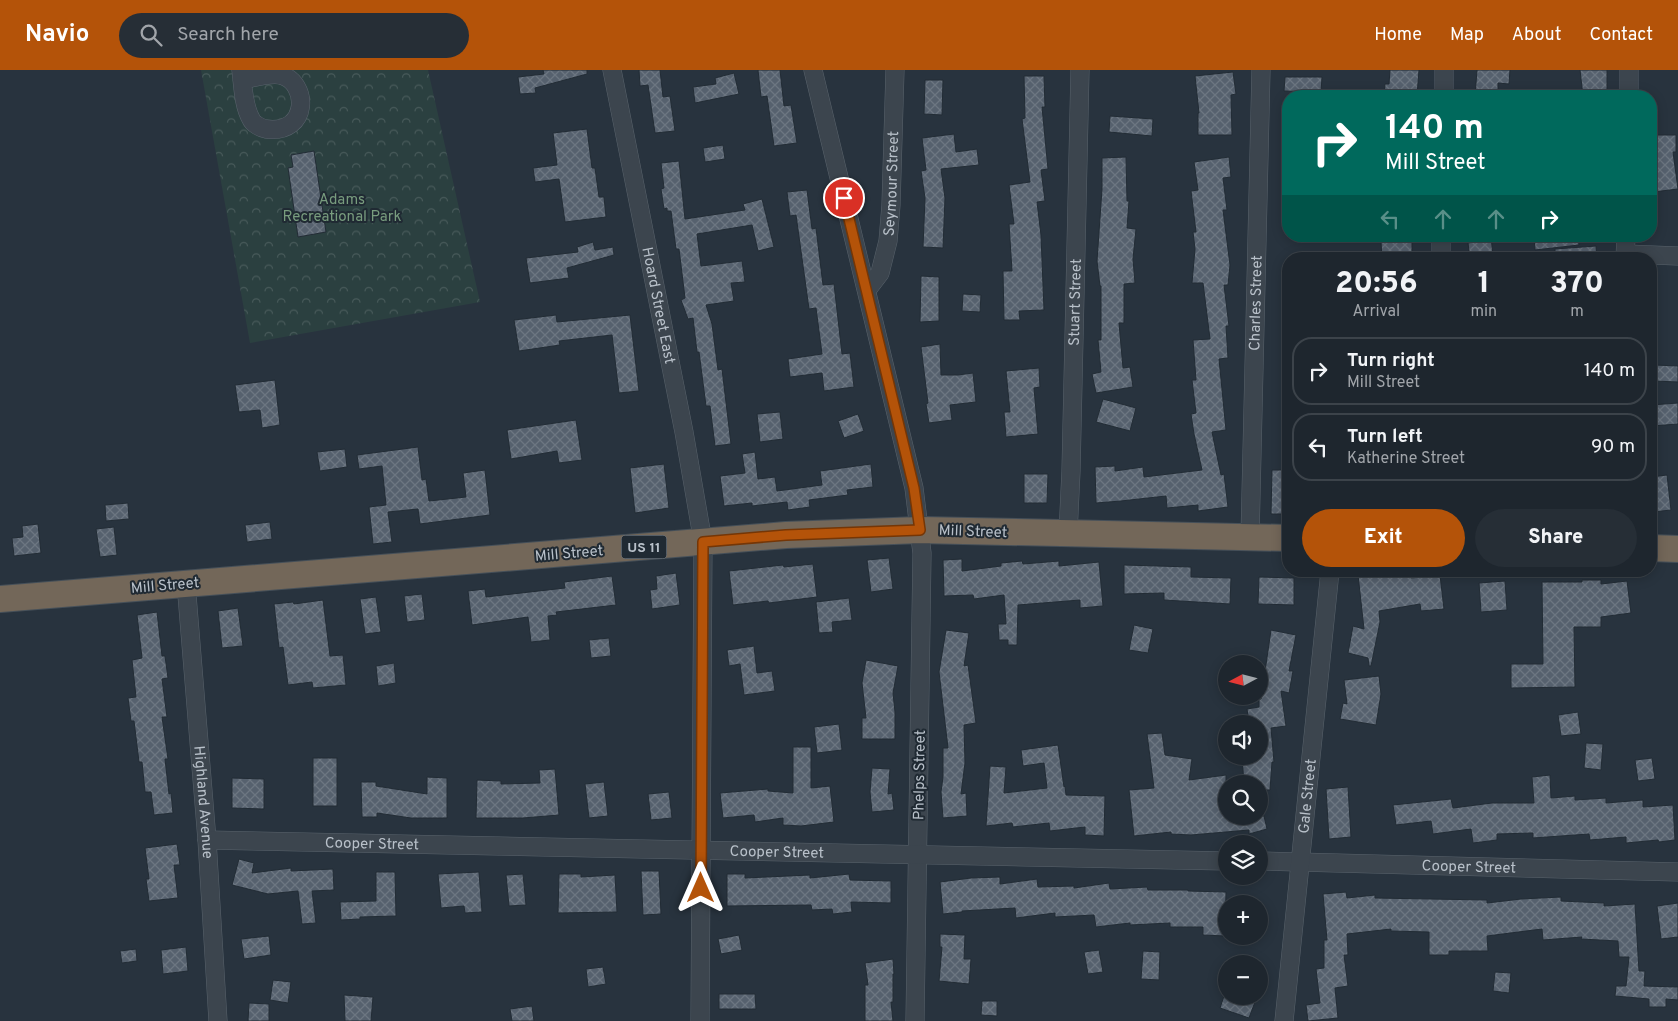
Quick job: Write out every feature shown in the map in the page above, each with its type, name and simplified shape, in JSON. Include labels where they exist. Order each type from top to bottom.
[{"type":"highway","name":"Mill Street","points":[[0,599],[786,535],[920,530],[1282,538]]},
{"type":"highway","points":[[1657,548],[1678,549]]},
{"type":"street","name":"Hoard Street East","points":[[612,70],[684,432],[703,542],[700,1021]]},
{"type":"street","name":"Phelps Street","points":[[813,70],[914,488],[920,530],[922,553],[914,1021]]},
{"type":"street","name":"Seymour Street","points":[[867,290],[880,273],[888,241],[891,205],[895,70]]},
{"type":"street","name":"Stuart Street","points":[[1068,534],[1080,70]]},
{"type":"street","name":"Charles Street","points":[[1250,537],[1260,70]]},
{"type":"street","points":[[1444,70],[1444,90]]},
{"type":"street","points":[[1629,90],[1630,70]]},
{"type":"street","points":[[1657,256],[1678,256]]},
{"type":"street","name":"Gale Street","points":[[1284,1021],[1329,577]]},
{"type":"street","name":"Highland Avenue","points":[[186,583],[207,840],[218,1021]]},
{"type":"street","name":"Cooper Street","points":[[207,840],[1218,861]]},
{"type":"street","name":"Cooper Street","points":[[1268,861],[1678,872]]},
{"type":"green space","name":"Adams Recreational Park","points":[[201,70],[428,70],[480,302],[250,343]]},
{"type":"building","points":[[543,70],[587,70],[587,74],[535,88],[536,93],[520,94],[518,77],[544,74]]},
{"type":"building","points":[[639,70],[660,70],[663,97],[670,96],[675,131],[655,133],[648,85],[640,86]]},
{"type":"building","points":[[758,70],[780,70],[784,106],[791,105],[797,143],[774,146],[767,96],[761,97]]},
{"type":"building","points":[[1390,70],[1419,70],[1417,90],[1384,90],[1385,84],[1389,84]]},
{"type":"building","points":[[1477,70],[1510,70],[1509,84],[1498,83],[1498,90],[1475,90]]},
{"type":"building","points":[[1580,70],[1607,70],[1607,90],[1582,90]]},
{"type":"building","points":[[1233,72],[1236,94],[1231,95],[1232,135],[1198,135],[1199,113],[1195,76]]},
{"type":"building","points":[[734,73],[739,94],[695,103],[693,87],[716,84],[715,78]]},
{"type":"building","points":[[1024,76],[1044,76],[1045,107],[1042,107],[1048,169],[1041,170],[1045,201],[1037,202],[1041,235],[1044,310],[1019,311],[1020,320],[1004,320],[1003,271],[1012,271],[1009,224],[1014,224],[1009,185],[1030,182],[1022,119],[1025,118]]},
{"type":"building","points":[[1285,77],[1322,77],[1321,90],[1284,90]]},
{"type":"building","points":[[925,80],[943,80],[942,115],[924,114]]},
{"type":"building","points":[[1110,116],[1153,119],[1152,136],[1109,132]]},
{"type":"building","points":[[587,129],[592,168],[595,168],[599,197],[604,197],[606,217],[565,222],[559,179],[535,182],[533,168],[557,165],[553,133]]},
{"type":"building","points":[[954,134],[956,152],[977,149],[979,165],[941,169],[945,198],[943,248],[923,247],[925,198],[921,171],[926,170],[922,138]]},
{"type":"building","points":[[1657,135],[1676,135],[1676,152],[1673,152],[1678,189],[1657,192]]},
{"type":"building","points":[[723,145],[725,159],[705,162],[703,148]]},
{"type":"building","points":[[314,151],[326,232],[298,237],[288,168],[293,167],[291,155]]},
{"type":"building","points":[[1126,157],[1127,201],[1129,201],[1127,228],[1136,229],[1133,259],[1135,283],[1124,284],[1124,323],[1119,323],[1123,368],[1130,367],[1133,387],[1096,393],[1092,374],[1101,372],[1098,340],[1101,340],[1101,286],[1097,261],[1102,189],[1102,158]]},
{"type":"building","points":[[1229,157],[1231,177],[1223,178],[1227,210],[1223,210],[1230,265],[1228,285],[1224,285],[1229,326],[1226,326],[1228,358],[1219,359],[1226,430],[1212,432],[1221,475],[1224,474],[1228,507],[1198,511],[1198,505],[1167,508],[1166,496],[1096,503],[1095,467],[1115,466],[1115,471],[1143,467],[1144,477],[1202,470],[1191,414],[1196,413],[1192,380],[1196,380],[1193,340],[1210,339],[1203,283],[1192,283],[1195,249],[1193,232],[1196,232],[1191,191],[1198,190],[1194,162]]},
{"type":"building","points":[[679,161],[685,219],[745,210],[743,204],[762,199],[774,247],[758,251],[752,225],[697,234],[701,266],[742,261],[745,282],[731,283],[734,301],[706,305],[712,324],[718,370],[722,369],[731,444],[715,446],[710,406],[706,406],[693,318],[688,319],[681,300],[685,298],[679,249],[676,249],[671,211],[667,211],[667,208],[664,209],[661,189],[664,188],[661,163]]},
{"type":"building","points":[[807,190],[812,229],[816,228],[823,285],[834,284],[842,354],[850,353],[854,387],[824,391],[822,373],[790,377],[788,359],[822,354],[816,308],[809,309],[796,215],[790,216],[787,192]]},
{"type":"building","points":[[593,242],[595,250],[613,247],[614,255],[567,268],[569,278],[530,283],[526,258],[578,252],[577,247]]},
{"type":"building","points":[[1381,242],[1412,242],[1412,252],[1382,252]]},
{"type":"building","points":[[1492,242],[1493,252],[1469,252],[1468,243]]},
{"type":"building","points":[[1534,242],[1579,242],[1579,245],[1535,250]]},
{"type":"building","points":[[1596,246],[1596,252],[1555,252],[1555,249]]},
{"type":"building","points":[[921,276],[939,277],[939,321],[920,322]]},
{"type":"building","points":[[963,294],[981,295],[980,312],[962,311]]},
{"type":"building","points":[[556,315],[557,322],[630,315],[639,391],[619,393],[612,335],[559,341],[560,345],[519,351],[514,320]]},
{"type":"building","points":[[940,344],[941,375],[973,373],[976,402],[950,405],[952,420],[929,423],[921,347]]},
{"type":"building","points":[[1657,365],[1678,366],[1678,382],[1657,381]]},
{"type":"building","points":[[1039,368],[1040,387],[1034,388],[1038,434],[1006,437],[1004,412],[1010,412],[1006,371]]},
{"type":"building","points":[[275,380],[280,425],[262,428],[260,410],[239,412],[235,385]]},
{"type":"building","points":[[1103,399],[1136,408],[1130,431],[1096,422]]},
{"type":"building","points":[[1678,403],[1678,424],[1657,426],[1657,405]]},
{"type":"building","points":[[780,412],[783,439],[760,442],[757,414]]},
{"type":"building","points":[[858,414],[864,431],[844,438],[838,421]]},
{"type":"building","points":[[576,420],[582,460],[559,463],[557,451],[511,459],[507,430]]},
{"type":"building","points":[[418,447],[422,480],[426,479],[429,501],[466,497],[463,473],[485,470],[490,515],[420,524],[418,509],[388,512],[392,542],[373,544],[369,507],[386,505],[382,466],[359,469],[357,455]]},
{"type":"building","points":[[345,449],[347,467],[320,471],[317,452]]},
{"type":"building","points":[[755,452],[758,479],[775,477],[777,491],[822,485],[820,471],[871,464],[873,487],[847,490],[848,495],[809,500],[810,507],[788,510],[787,502],[752,506],[752,503],[724,506],[720,476],[745,473],[742,454]]},
{"type":"building","points":[[664,464],[669,508],[635,513],[630,468]]},
{"type":"building","points":[[1272,470],[1282,470],[1282,514],[1271,514]]},
{"type":"building","points":[[1024,474],[1048,474],[1047,503],[1024,503]]},
{"type":"building","points":[[1667,475],[1671,510],[1657,512],[1657,476]]},
{"type":"building","points":[[128,503],[129,519],[106,521],[105,505]]},
{"type":"building","points":[[270,522],[272,539],[247,542],[245,525]]},
{"type":"building","points":[[38,524],[41,553],[14,556],[12,538],[23,537],[22,526]]},
{"type":"building","points":[[114,527],[117,555],[100,557],[96,529]]},
{"type":"building","points":[[889,558],[893,589],[871,592],[867,560]]},
{"type":"building","points":[[962,559],[962,571],[1022,561],[1023,564],[1059,561],[1059,566],[1099,562],[1103,606],[1080,608],[1080,600],[1018,605],[1017,645],[1008,645],[1008,640],[999,640],[998,624],[1006,624],[1004,595],[974,599],[973,595],[944,596],[943,560]]},
{"type":"building","points":[[813,564],[817,597],[733,605],[729,571]]},
{"type":"building","points":[[1124,565],[1191,567],[1191,577],[1231,578],[1230,604],[1164,600],[1164,593],[1124,594]]},
{"type":"building","points":[[676,573],[680,605],[652,609],[650,590],[657,589],[656,576]]},
{"type":"building","points":[[612,576],[616,605],[556,612],[557,615],[548,616],[550,640],[531,642],[528,617],[472,625],[468,591],[485,589],[486,597],[565,588],[564,582]]},
{"type":"building","points":[[1259,577],[1294,578],[1294,605],[1258,604]]},
{"type":"building","points":[[1358,577],[1440,577],[1444,609],[1421,611],[1420,604],[1379,611],[1380,622],[1371,666],[1369,666],[1368,658],[1348,653],[1353,626],[1364,629]]},
{"type":"building","points":[[1582,580],[1601,580],[1601,584],[1627,581],[1631,613],[1601,617],[1601,627],[1574,627],[1575,687],[1511,688],[1511,664],[1543,664],[1542,582],[1582,582]]},
{"type":"building","points":[[1505,581],[1507,610],[1481,612],[1479,583]]},
{"type":"building","points":[[422,594],[425,620],[407,622],[404,596]]},
{"type":"building","points":[[376,597],[381,632],[365,634],[360,599]]},
{"type":"building","points":[[849,598],[852,620],[832,622],[833,632],[819,633],[816,602]]},
{"type":"building","points":[[323,600],[330,656],[343,655],[346,685],[313,688],[312,682],[288,685],[283,647],[279,648],[274,604],[293,602],[294,604]]},
{"type":"building","points":[[238,608],[243,646],[222,648],[218,611]]},
{"type":"building","points":[[157,612],[162,656],[165,656],[168,678],[162,679],[167,717],[162,717],[168,759],[165,759],[169,794],[171,793],[173,813],[154,815],[151,792],[145,792],[142,762],[139,762],[134,721],[131,721],[128,698],[136,697],[132,660],[142,658],[137,615]]},
{"type":"building","points":[[1134,625],[1153,629],[1148,653],[1129,650]]},
{"type":"building","points":[[946,630],[969,633],[964,666],[968,665],[976,723],[964,725],[965,763],[961,794],[966,793],[967,816],[943,818],[941,792],[943,748],[948,748],[939,672]]},
{"type":"building","points":[[1271,630],[1296,635],[1289,671],[1293,671],[1289,693],[1281,691],[1286,726],[1271,728],[1274,762],[1272,762],[1270,790],[1268,790],[1268,775],[1243,775],[1243,765],[1268,765],[1268,715],[1248,715],[1247,709],[1259,707],[1259,705],[1268,705],[1267,655]]},
{"type":"building","points":[[609,638],[611,656],[591,658],[589,640]]},
{"type":"building","points":[[754,646],[757,673],[772,671],[775,691],[744,695],[740,664],[729,666],[727,650]]},
{"type":"building","points":[[866,660],[898,666],[893,693],[895,739],[862,739],[862,718],[866,718],[862,683]]},
{"type":"building","points":[[394,663],[396,683],[378,686],[376,666]]},
{"type":"building","points":[[1379,676],[1381,694],[1376,725],[1340,719],[1343,703],[1347,704],[1344,680]]},
{"type":"building","points":[[1578,712],[1581,734],[1561,736],[1558,715]]},
{"type":"building","points":[[839,724],[842,750],[817,753],[814,727]]},
{"type":"building","points":[[1162,733],[1165,755],[1192,759],[1189,780],[1218,776],[1218,825],[1266,825],[1267,829],[1249,834],[1249,830],[1191,835],[1171,834],[1171,832],[1134,836],[1129,790],[1154,788],[1147,734]]},
{"type":"building","points":[[1586,743],[1603,744],[1601,770],[1584,768]]},
{"type":"building","points":[[1058,745],[1066,795],[1105,796],[1104,836],[1085,835],[1085,827],[1050,831],[1049,823],[1013,827],[1012,823],[986,826],[990,766],[1006,767],[1004,793],[1047,788],[1044,763],[1023,766],[1021,750]]},
{"type":"building","points":[[793,747],[811,747],[811,788],[830,786],[834,822],[801,826],[783,825],[783,818],[755,822],[754,815],[723,818],[720,793],[768,789],[768,791],[793,793]]},
{"type":"building","points":[[313,758],[337,758],[337,806],[313,806]]},
{"type":"building","points":[[1652,758],[1655,779],[1638,781],[1635,760]]},
{"type":"building","points":[[872,768],[890,769],[888,794],[892,793],[894,810],[872,812],[870,792]]},
{"type":"building","points":[[555,769],[559,815],[523,818],[476,818],[477,780],[501,781],[501,784],[540,783],[539,770]]},
{"type":"building","points":[[1550,775],[1551,798],[1575,796],[1575,800],[1606,798],[1606,803],[1643,800],[1643,807],[1673,805],[1675,840],[1626,843],[1626,837],[1590,840],[1589,834],[1533,838],[1533,833],[1497,834],[1497,840],[1473,843],[1471,829],[1433,834],[1431,821],[1396,825],[1393,805],[1451,799],[1453,808],[1492,803],[1534,803],[1532,777]]},
{"type":"building","points":[[427,777],[447,778],[447,818],[411,818],[377,813],[377,817],[362,817],[361,782],[376,782],[376,786],[427,794]]},
{"type":"building","points":[[232,778],[264,779],[264,809],[232,808]]},
{"type":"building","points":[[604,782],[608,816],[589,818],[585,784]]},
{"type":"building","points":[[1348,787],[1351,837],[1329,839],[1326,789]]},
{"type":"building","points":[[669,792],[672,818],[651,820],[648,794]]},
{"type":"building","points":[[177,844],[180,865],[174,865],[178,898],[149,901],[146,879],[149,879],[145,848]]},
{"type":"building","points":[[239,859],[254,863],[252,873],[291,868],[291,871],[333,869],[334,890],[312,891],[316,923],[302,924],[298,891],[268,894],[232,885]]},
{"type":"building","points":[[641,871],[659,871],[661,914],[643,915]]},
{"type":"building","points":[[376,872],[395,872],[396,916],[360,917],[360,919],[341,920],[340,902],[376,901]]},
{"type":"building","points":[[479,872],[482,912],[465,913],[464,906],[441,908],[438,874]]},
{"type":"building","points":[[523,874],[526,905],[509,906],[506,875]]},
{"type":"building","points":[[559,874],[581,874],[581,877],[615,875],[617,912],[558,913]]},
{"type":"building","points":[[727,874],[745,874],[745,878],[810,875],[810,878],[849,874],[850,880],[891,881],[891,903],[851,902],[852,912],[833,914],[832,909],[812,910],[811,905],[727,906]]},
{"type":"building","points":[[1000,877],[1000,884],[1037,879],[1038,887],[1074,886],[1074,888],[1109,883],[1110,889],[1147,887],[1148,890],[1226,892],[1226,895],[1218,895],[1218,936],[1203,935],[1203,927],[1170,927],[1170,923],[1130,925],[1130,923],[1096,927],[1094,915],[1055,917],[1055,913],[1016,918],[1015,908],[943,914],[940,882]]},
{"type":"building","points":[[1346,892],[1347,898],[1375,895],[1375,898],[1487,900],[1487,903],[1561,897],[1561,901],[1604,903],[1604,906],[1635,904],[1639,971],[1645,971],[1644,986],[1678,987],[1678,1000],[1666,999],[1666,1007],[1649,1007],[1649,999],[1615,996],[1616,986],[1626,986],[1629,957],[1619,957],[1618,941],[1581,939],[1582,937],[1543,940],[1542,929],[1487,936],[1488,951],[1449,951],[1449,955],[1429,955],[1429,932],[1391,931],[1391,929],[1347,934],[1348,955],[1344,955],[1348,986],[1335,988],[1338,1018],[1308,1021],[1306,1005],[1320,1003],[1316,969],[1324,968],[1324,940],[1327,940],[1323,894]]},
{"type":"building","points":[[1678,903],[1678,937],[1661,939],[1657,906]]},
{"type":"building","points":[[940,934],[965,935],[964,959],[971,959],[969,984],[939,981],[942,947],[940,947]]},
{"type":"building","points":[[739,935],[742,950],[721,954],[718,939]]},
{"type":"building","points":[[269,936],[271,955],[244,959],[241,939]]},
{"type":"building","points":[[186,947],[188,971],[163,974],[161,950]]},
{"type":"building","points":[[136,949],[137,961],[122,963],[120,951]]},
{"type":"building","points":[[1099,950],[1103,972],[1088,974],[1084,952]]},
{"type":"building","points":[[1143,951],[1160,952],[1159,980],[1141,979]]},
{"type":"building","points":[[893,959],[893,1002],[891,1002],[893,1021],[865,1021],[865,985],[868,985],[865,963]]},
{"type":"building","points":[[603,967],[606,984],[588,987],[586,969]]},
{"type":"building","points":[[1495,972],[1511,973],[1509,993],[1493,991]]},
{"type":"building","points":[[273,980],[291,982],[288,1003],[270,1000]]},
{"type":"building","points":[[719,994],[755,994],[756,1009],[719,1009]]},
{"type":"building","points":[[344,995],[373,997],[371,1021],[345,1021]]},
{"type":"building","points":[[982,1001],[997,1001],[997,1016],[981,1015]]},
{"type":"building","points":[[249,1003],[269,1004],[269,1021],[248,1021]]},
{"type":"building","points":[[1221,1005],[1254,1005],[1249,1018],[1220,1008]]},
{"type":"building","points":[[532,1006],[534,1021],[512,1021],[510,1009]]},
{"type":"route","points":[[701,888],[703,542],[786,535],[920,530],[914,488],[844,198]]}]
